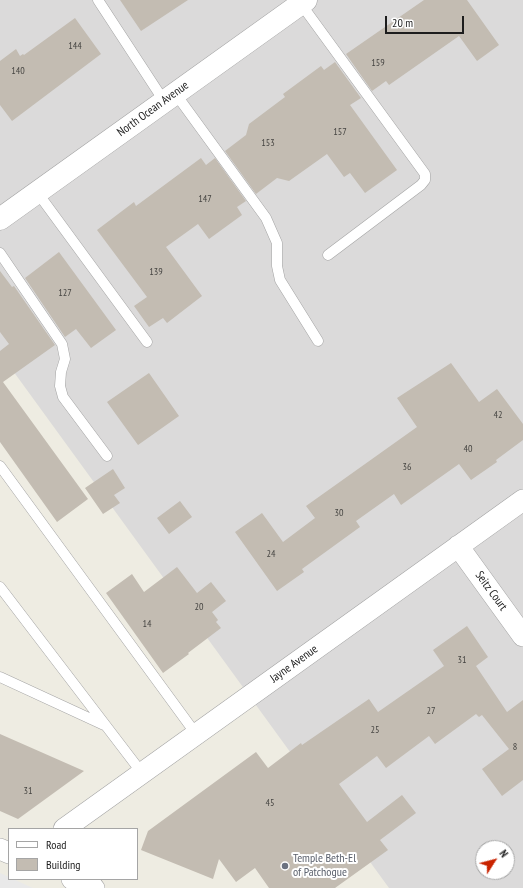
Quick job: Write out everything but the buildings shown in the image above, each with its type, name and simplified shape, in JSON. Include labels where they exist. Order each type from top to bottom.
[{"type":"street","name":"North Ocean Avenue","points":[[0,219],[303,2]]},
{"type":"street","name":"Jayne Avenue","points":[[65,828],[523,500]]},
{"type":"street","name":"Seitz Court","points":[[458,546],[523,636]]},
{"type":"street","points":[[74,880],[94,888]]},
{"type":"lane","points":[[98,0],[169,97],[266,218],[277,243],[277,266],[280,280],[297,310],[318,341]]},
{"type":"lane","points":[[303,2],[424,174],[425,180],[421,185],[328,255]]},
{"type":"lane","points":[[37,192],[147,342]]},
{"type":"lane","points":[[0,253],[62,344],[65,359],[61,372],[60,386],[63,397],[107,456]]},
{"type":"lane","points":[[0,466],[196,734]]},
{"type":"lane","points":[[0,587],[142,773]]},
{"type":"lane","points":[[0,677],[105,726]]},
{"type":"shaded area","points":[[0,0],[523,0],[523,888],[389,888],[0,353]]},
{"type":"shaded area","points":[[0,873],[8,877],[8,880],[15,880],[33,888],[0,888]]},
{"type":"place","name":"Temple Beth-El of Patchogue","points":[[285,866]]}]
